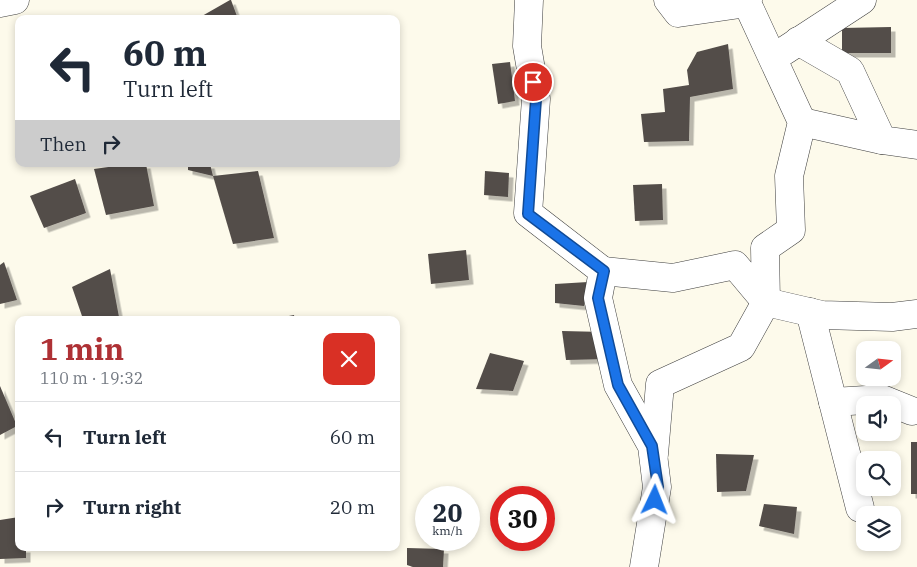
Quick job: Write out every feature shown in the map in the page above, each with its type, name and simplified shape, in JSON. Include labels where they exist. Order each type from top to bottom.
[{"type":"street","points":[[0,3],[15,0]]},
{"type":"street","points":[[529,0],[528,46],[536,99],[528,214],[604,271],[673,278],[735,265],[766,302],[822,315],[892,317],[917,314]]},
{"type":"street","points":[[654,460],[660,384],[741,348],[766,302],[765,248],[791,230],[789,176],[802,122],[747,2],[678,13],[668,0]]},
{"type":"street","points":[[772,58],[862,0]]},
{"type":"street","points":[[798,42],[850,71],[882,140]]},
{"type":"street","points":[[802,122],[882,140],[917,145]]},
{"type":"street","points":[[604,271],[598,298],[618,385],[652,446],[658,487],[644,567]]},
{"type":"street","points":[[810,312],[859,506]]},
{"type":"street","points":[[833,402],[882,399],[912,411]]},
{"type":"building","points":[[231,0],[237,15],[204,15]]},
{"type":"building","points":[[891,27],[891,53],[842,53],[842,28]]},
{"type":"building","points":[[728,44],[733,89],[690,97],[689,141],[644,142],[641,114],[665,112],[663,89],[689,85],[687,70],[697,52]]},
{"type":"building","points":[[510,62],[515,101],[498,104],[492,64]]},
{"type":"building","points":[[147,167],[154,206],[106,215],[94,169]]},
{"type":"building","points":[[188,167],[211,167],[213,176],[188,170]]},
{"type":"building","points":[[258,171],[274,238],[233,244],[213,176]]},
{"type":"building","points":[[485,171],[509,173],[508,197],[484,195]]},
{"type":"building","points":[[75,179],[86,213],[44,228],[30,196]]},
{"type":"building","points":[[662,184],[663,220],[635,221],[633,185]]},
{"type":"building","points":[[466,250],[469,280],[431,284],[428,254]]},
{"type":"building","points":[[4,262],[17,300],[0,304],[0,265]]},
{"type":"building","points":[[110,269],[119,316],[82,316],[72,287]]},
{"type":"building","points":[[588,282],[584,306],[555,303],[555,284]]},
{"type":"building","points":[[562,331],[604,332],[608,359],[566,360]]},
{"type":"building","points":[[490,353],[524,361],[513,391],[476,389]]},
{"type":"building","points":[[0,386],[15,421],[15,427],[0,435]]},
{"type":"building","points":[[911,442],[917,442],[917,494],[911,494]]},
{"type":"building","points":[[716,454],[754,455],[746,491],[717,492]]},
{"type":"building","points":[[764,504],[797,507],[794,534],[759,526]]},
{"type":"building","points":[[15,518],[15,551],[26,551],[26,558],[0,559],[0,520]]},
{"type":"building","points":[[407,548],[415,548],[415,551],[444,551],[443,567],[413,567],[407,565]]},
{"type":"route","points":[[533,82],[536,99],[528,214],[604,271],[598,298],[618,385],[652,446],[658,487],[655,500]]}]
